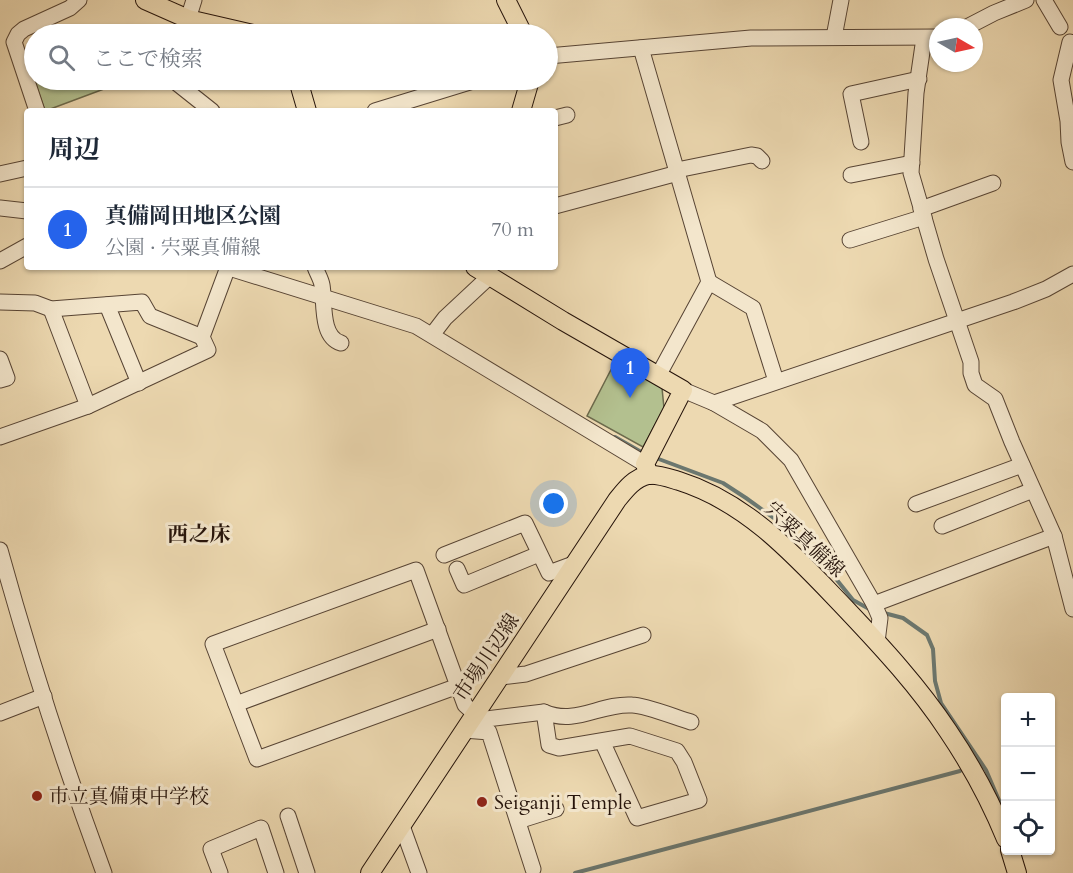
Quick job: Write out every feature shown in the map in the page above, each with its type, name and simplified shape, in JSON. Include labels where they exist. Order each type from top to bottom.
[{"type":"main road","points":[[145,0],[188,20],[207,24]]},
{"type":"main road","points":[[506,0],[518,24]]},
{"type":"main road","points":[[301,90],[306,108]]},
{"type":"main road","points":[[522,108],[527,90]]},
{"type":"main road","points":[[483,270],[683,390],[647,470]]},
{"type":"main road","name":"市場川辺線","points":[[370,873],[627,487],[647,470]]},
{"type":"main road","name":"宍粟真備線","points":[[647,470],[689,484],[753,519],[793,553],[877,642],[946,729],[974,772],[1001,828]]},
{"type":"main road","points":[[1012,855],[1017,873]]},
{"type":"street","points":[[33,24],[70,8],[79,0]]},
{"type":"street","points":[[188,20],[194,0]]},
{"type":"street","points":[[834,37],[841,0]]},
{"type":"street","points":[[977,18],[992,6],[1026,0]]},
{"type":"street","points":[[1044,0],[1060,27]]},
{"type":"street","points":[[24,28],[14,42],[24,72]]},
{"type":"street","points":[[558,55],[751,38],[929,37]]},
{"type":"street","points":[[1070,42],[1061,81],[1073,162]]},
{"type":"street","points":[[929,44],[919,79],[911,173],[971,362],[971,373],[975,385],[995,399],[1054,536],[1073,609]]},
{"type":"street","points":[[641,48],[709,282],[753,308],[776,381]]},
{"type":"street","points":[[861,142],[851,94],[919,79]]},
{"type":"street","points":[[30,90],[36,108]]},
{"type":"street","points":[[186,90],[208,108]]},
{"type":"street","points":[[385,108],[443,90]]},
{"type":"street","points":[[558,205],[677,171],[751,155],[757,156],[762,162]]},
{"type":"street","points":[[851,175],[912,163]]},
{"type":"street","points":[[0,174],[24,169]]},
{"type":"street","points":[[850,240],[993,183]]},
{"type":"street","points":[[0,208],[24,212]]},
{"type":"street","points":[[0,261],[24,248]]},
{"type":"street","points":[[202,337],[226,270]]},
{"type":"street","points":[[238,270],[322,292],[434,332],[647,470]]},
{"type":"street","points":[[316,270],[322,292],[323,313],[330,336],[335,342],[340,343]]},
{"type":"street","points":[[434,332],[483,270]]},
{"type":"street","points":[[714,403],[958,322],[1046,289],[1073,274]]},
{"type":"street","points":[[658,376],[709,282]]},
{"type":"street","points":[[0,302],[35,303],[51,309],[142,302],[150,316],[202,337],[208,350],[88,406],[0,437]]},
{"type":"street","points":[[107,305],[139,383]]},
{"type":"street","points":[[51,309],[88,406]]},
{"type":"street","points":[[0,359],[7,378],[0,380]]},
{"type":"street","points":[[683,390],[714,403],[762,431],[790,460],[876,609],[880,624],[877,642]]},
{"type":"street","points":[[916,504],[1022,465]]},
{"type":"street","points":[[942,525],[1033,490]]},
{"type":"street","points":[[444,555],[525,523],[549,573],[576,563]]},
{"type":"street","points":[[876,609],[1054,536]]},
{"type":"street","points":[[0,550],[25,640],[68,774],[104,873]]},
{"type":"street","points":[[457,568],[464,585],[539,554]]},
{"type":"street","points":[[459,686],[257,759],[213,644],[416,570],[459,686],[470,722],[489,732],[533,869]]},
{"type":"street","points":[[236,704],[438,629]]},
{"type":"street","points":[[500,677],[526,674],[643,634]]},
{"type":"street","points":[[0,713],[44,696]]},
{"type":"street","points":[[470,722],[544,712],[555,717],[572,717],[632,705],[691,722]]},
{"type":"street","points":[[544,712],[549,745],[559,748],[630,736],[677,751],[684,762],[699,800],[637,818],[603,741]]},
{"type":"street","points":[[518,821],[556,809]]},
{"type":"street","points":[[288,816],[308,873]]},
{"type":"street","points":[[402,826],[419,873]]},
{"type":"street","points":[[220,873],[211,849],[261,828],[276,873]]},
{"type":"green space","points":[[38,90],[101,90],[53,108],[44,108]]},
{"type":"green space","points":[[616,360],[662,388],[664,408],[643,447],[587,416]]},
{"type":"waterway","points":[[615,437],[643,453]]},
{"type":"waterway","points":[[656,458],[723,483],[746,498],[788,528],[824,564],[853,600],[871,610]]},
{"type":"waterway","points":[[884,613],[903,618],[927,635],[933,649],[935,681],[941,703],[986,770],[1001,805]]},
{"type":"waterway","points":[[575,873],[960,771]]},
{"type":"place","name":"真備岡田地区公園","points":[[630,398]]},
{"type":"place","name":"市立真備東中学校","points":[[37,796]]},
{"type":"place","name":"Seiganji Temple","points":[[482,802]]},
{"type":"district","name":"西之床","points":[[199,534]]}]
